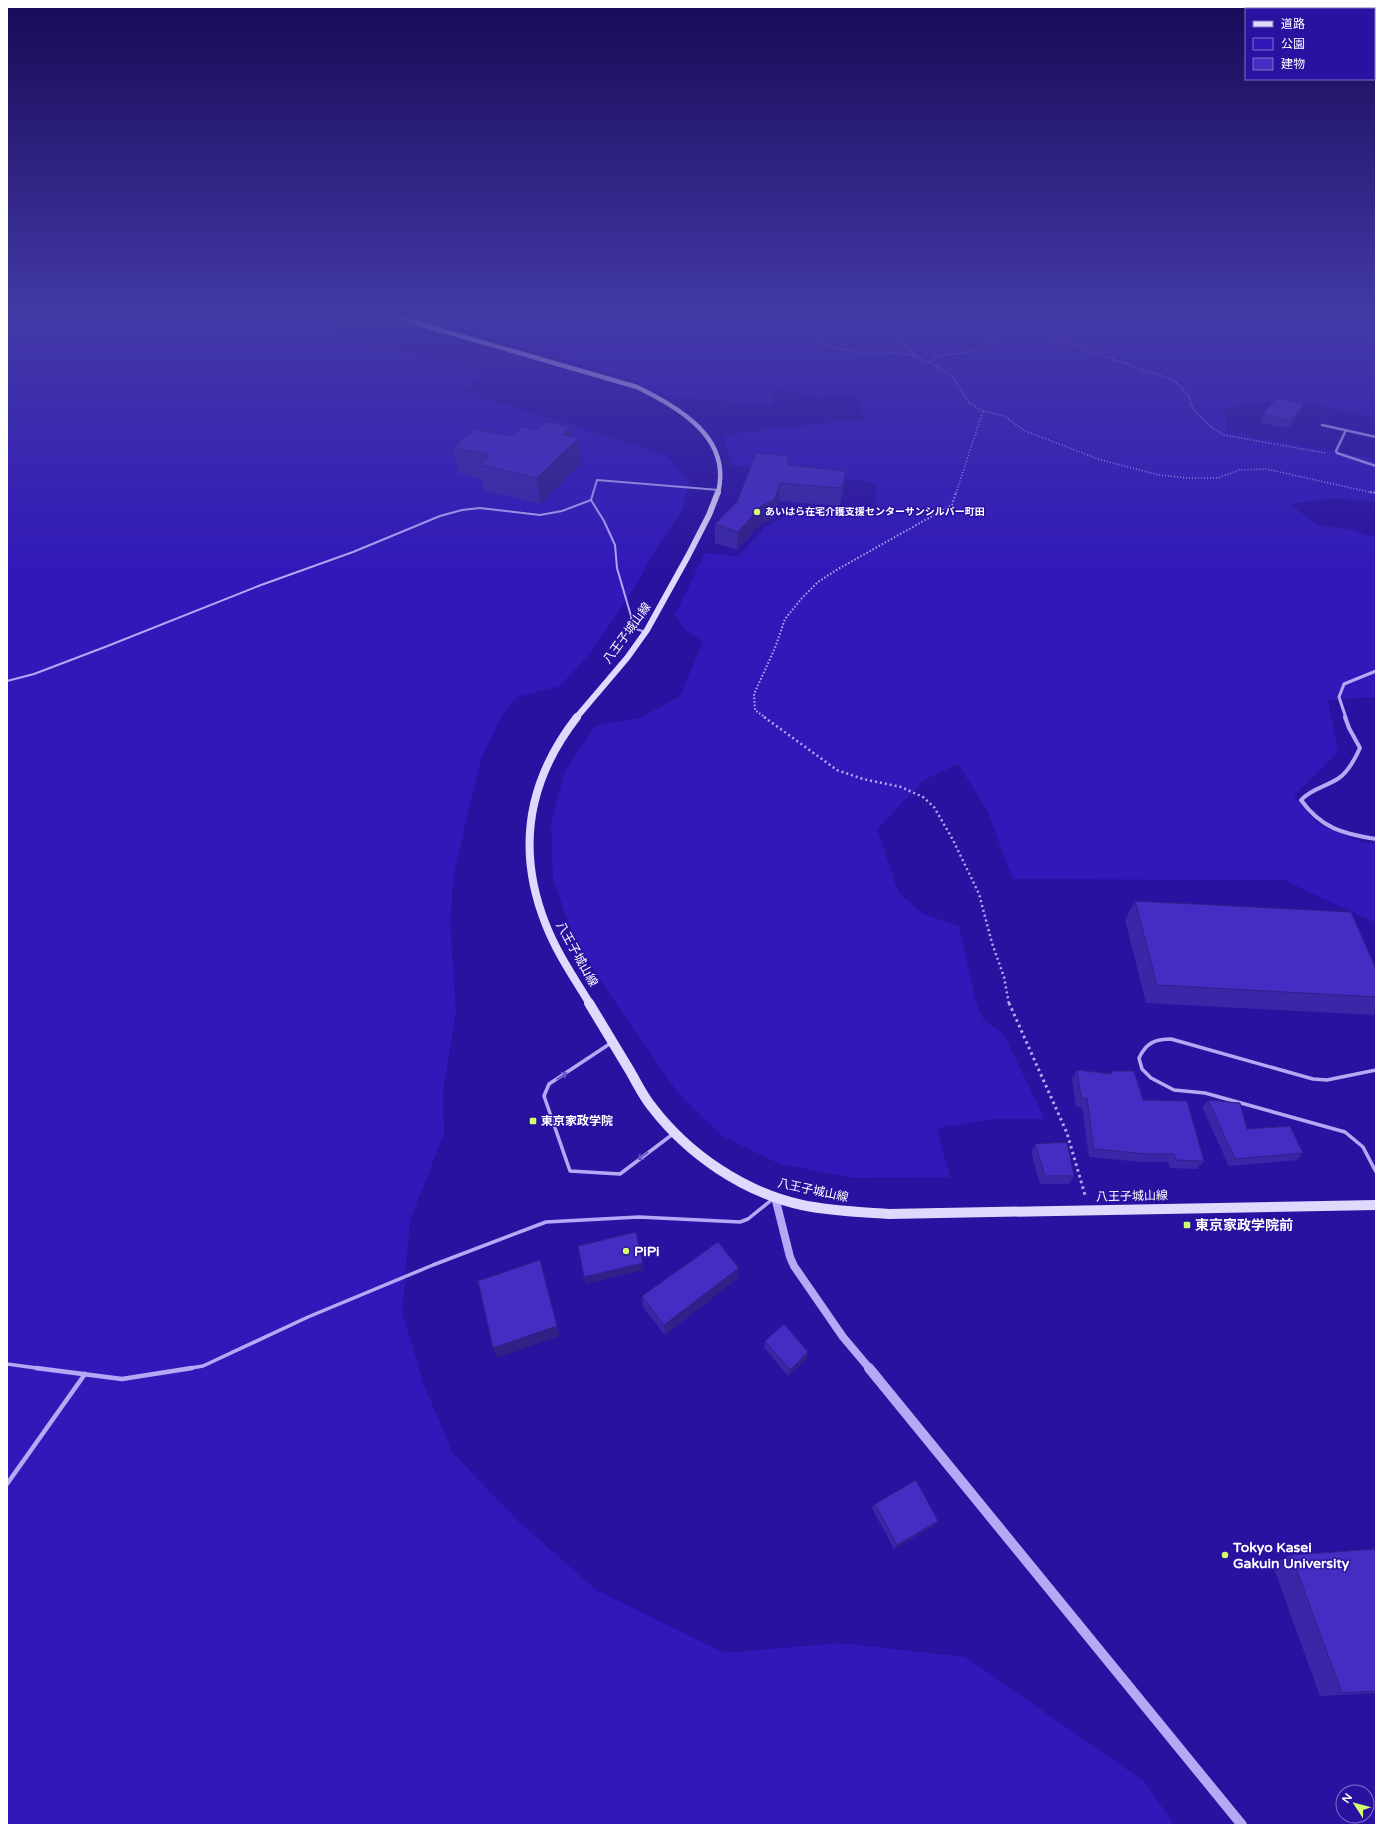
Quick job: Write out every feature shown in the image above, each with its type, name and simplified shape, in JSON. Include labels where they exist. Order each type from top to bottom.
[{"type":"main road","name":"八王子城山線","points":[[665,400],[692,420],[712,445],[720,468],[719,490],[712,508],[670,594],[646,632],[628,657],[574,720],[554,750],[541,780],[533,808],[529,837],[534,885],[541,915],[554,945],[651,1106],[689,1146],[740,1180],[775,1197],[812,1206],[846,1211],[889,1214],[1376,1206]]},
{"type":"street","points":[[1322,425],[1376,437]]},
{"type":"street","points":[[1346,430],[1336,451],[1339,455],[1376,466]]},
{"type":"street","points":[[1376,671],[1344,684],[1339,697],[1347,723],[1360,748],[1353,764],[1339,778],[1308,792],[1301,800],[1307,809],[1322,823],[1345,834],[1376,840]]},
{"type":"street","points":[[775,1197],[790,1257],[815,1298],[843,1336],[905,1410],[1242,1825]]},
{"type":"lane","points":[[646,632],[632,628],[631,616],[617,568],[615,545],[604,521],[591,500],[597,480],[719,490]]},
{"type":"lane","points":[[7,681],[48,669],[261,585],[353,552],[440,516],[462,510],[480,508],[540,515],[562,511],[591,500]]},
{"type":"lane","points":[[1376,1070],[1343,1078],[1328,1080],[1313,1079],[1171,1038],[1156,1039],[1144,1046],[1139,1058],[1142,1069],[1151,1078],[1174,1090],[1205,1093],[1344,1132],[1363,1147],[1376,1172]]},
{"type":"lane","points":[[613,1042],[549,1084],[544,1096],[570,1171],[620,1174],[675,1133]]},
{"type":"lane","points":[[7,1364],[122,1379],[203,1366],[308,1317],[433,1265],[546,1222],[639,1217],[740,1222],[748,1219],[775,1197]]},
{"type":"lane","points":[[7,1484],[85,1374]]},
{"type":"path","points":[[967,400],[983,411],[1004,416],[1025,431],[1056,444],[1101,460],[1159,475],[1187,478],[1218,478],[1239,470],[1266,469],[1376,492]]},
{"type":"path","points":[[1190,400],[1193,409],[1211,427],[1224,435],[1339,455]]},
{"type":"path","points":[[983,411],[952,506],[838,569],[818,582],[802,598],[785,619],[775,648],[754,694],[755,710],[837,770],[863,779],[901,787],[923,797],[934,807],[963,859],[979,894],[1004,977],[1010,1008],[1024,1034],[1067,1133],[1089,1210]]},
{"type":"green space","points":[[7,400],[493,400],[666,455],[689,482],[682,510],[657,547],[633,590],[591,652],[560,686],[517,697],[503,713],[481,759],[454,872],[450,923],[456,1011],[443,1092],[444,1134],[410,1220],[402,1312],[424,1385],[452,1452],[518,1521],[596,1590],[724,1653],[839,1643],[965,1657],[1145,1782],[1174,1825],[7,1825]]},
{"type":"green space","points":[[716,400],[772,400],[772,405]]},
{"type":"green space","points":[[857,400],[1376,400],[1376,418],[1318,405],[1264,401],[1225,409],[1226,432],[1376,459],[1376,502],[1334,498],[1290,504],[1317,525],[1350,529],[1376,538],[1376,697],[1328,700],[1338,752],[1294,795],[1317,824],[1364,843],[1376,843],[1376,923],[1284,880],[1013,879],[986,808],[958,764],[924,780],[877,829],[898,892],[923,914],[959,926],[976,1003],[984,1020],[1004,1035],[1045,1119],[992,1119],[937,1128],[950,1177],[855,1178],[780,1164],[721,1135],[678,1093],[602,983],[572,933],[553,878],[551,822],[565,771],[595,726],[640,718],[680,696],[703,642],[684,629],[675,615],[705,553],[739,556],[765,527],[797,511],[875,506],[877,485],[859,480],[808,477],[763,468],[733,466],[722,435],[866,419]]},
{"type":"building","points":[[1274,400],[1290,400],[1304,404],[1292,420],[1283,420],[1263,414]]},
{"type":"building","points":[[546,422],[570,427],[562,435],[578,438],[537,478],[480,465],[490,455],[453,447],[475,429],[512,436],[522,427],[537,430]]},
{"type":"building","points":[[756,453],[789,456],[787,465],[846,471],[842,488],[780,483],[774,500],[761,506],[738,532],[715,524],[737,502]]},
{"type":"building","points":[[1135,901],[1351,912],[1376,969],[1376,997],[1157,985]]},
{"type":"building","points":[[1077,1070],[1112,1074],[1111,1071],[1134,1071],[1143,1100],[1187,1101],[1204,1161],[1176,1160],[1174,1154],[1147,1154],[1094,1149],[1087,1099],[1081,1098]]},
{"type":"building","points":[[1208,1100],[1240,1103],[1247,1129],[1290,1126],[1303,1153],[1235,1159]]},
{"type":"building","points":[[1067,1142],[1074,1176],[1045,1176],[1035,1144]]},
{"type":"building","points":[[636,1232],[643,1263],[584,1277],[578,1246]]},
{"type":"building","points":[[718,1242],[739,1268],[664,1325],[642,1296]]},
{"type":"building","points":[[540,1260],[557,1326],[493,1348],[478,1281]]},
{"type":"building","points":[[784,1324],[808,1352],[790,1370],[765,1341]]},
{"type":"building","points":[[916,1480],[938,1521],[897,1545],[875,1504]]},
{"type":"building","points":[[1376,1549],[1376,1691],[1342,1693],[1291,1555]]},
{"type":"place","name":"あいはら在宅介護支援センターサンシルバー町田","points":[[757,512]]},
{"type":"place","name":"東京家政学院","points":[[533,1121]]},
{"type":"place","name":"東京家政学院前","points":[[1187,1225]]},
{"type":"place","name":"PiPi","points":[[626,1251]]},
{"type":"place","name":"Tokyo Kasei Gakuin University","points":[[1225,1555]]}]
